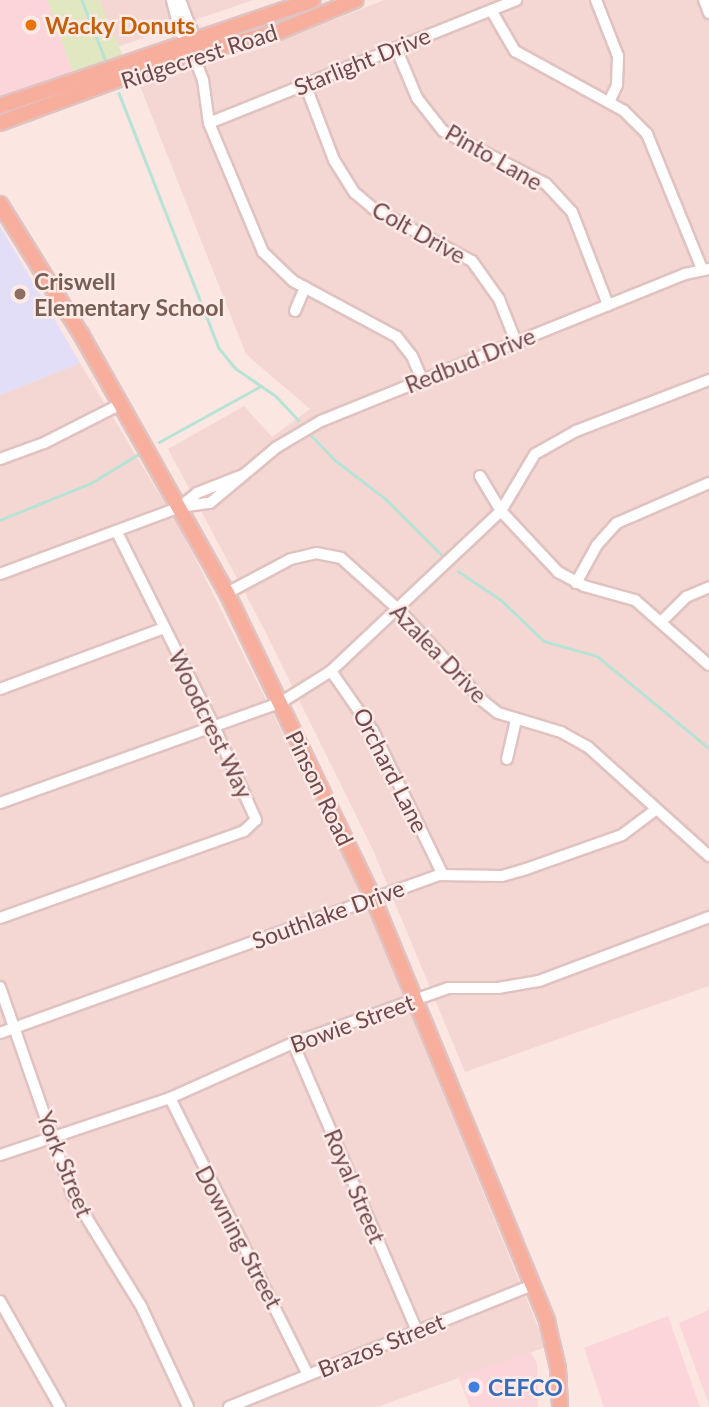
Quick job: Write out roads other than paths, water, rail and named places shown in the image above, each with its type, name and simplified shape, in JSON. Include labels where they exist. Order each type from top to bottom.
[{"type":"main road","name":"Ridgecrest Road","points":[[0,123],[313,0]]},
{"type":"main road","name":"Ridgecrest Road","points":[[0,106],[191,47],[278,32],[356,0]]},
{"type":"main road","name":"Pinson Road","points":[[0,204],[69,314],[227,593],[373,898],[533,1285],[554,1345],[560,1407]]},
{"type":"street","points":[[173,0],[180,32],[191,47],[204,80],[209,123],[263,252],[275,268],[305,288],[397,337],[412,356],[422,379]]},
{"type":"street","points":[[180,0],[191,31],[191,47]]},
{"type":"street","name":"Starlight Drive","points":[[209,123],[516,0]]},
{"type":"street","points":[[596,0],[618,56],[617,85],[609,102]]},
{"type":"street","points":[[704,0],[709,13]]},
{"type":"street","points":[[491,10],[515,51],[609,102],[648,134],[706,269]]},
{"type":"street","name":"Pinto Lane","points":[[396,48],[417,98],[443,131],[546,184],[572,212],[608,305]]},
{"type":"street","name":"Colt Drive","points":[[305,84],[334,160],[355,193],[374,209],[472,261],[499,299],[516,342]]},
{"type":"street","name":"Redbud Drive","points":[[0,574],[180,507],[197,494],[244,474],[299,432],[422,379],[706,269]]},
{"type":"street","points":[[295,311],[305,288]]},
{"type":"street","points":[[0,803],[279,703],[331,671],[501,511],[525,466],[543,448],[706,381],[709,394]]},
{"type":"street","points":[[0,459],[44,443],[119,405]]},
{"type":"street","points":[[480,476],[501,511],[558,572],[576,583],[625,594],[663,620],[709,665]]},
{"type":"street","points":[[576,583],[597,545],[617,523],[709,482]]},
{"type":"street","name":"Woodcrest Way","points":[[0,918],[253,827],[254,812],[117,532]]},
{"type":"street","name":"Azalea Drive","points":[[227,593],[291,559],[316,553],[352,565],[483,701],[516,720],[575,738],[654,811],[709,856]]},
{"type":"street","points":[[663,620],[686,597],[709,587]]},
{"type":"street","points":[[0,689],[164,628]]},
{"type":"street","name":"Orchard Lane","points":[[331,671],[373,731],[443,875]]},
{"type":"street","points":[[507,759],[516,720]]},
{"type":"street","name":"Southlake Drive","points":[[0,1033],[443,875],[484,877],[526,869],[622,835],[654,811]]},
{"type":"street","name":"Bowie Street","points":[[0,1155],[52,1135],[170,1098],[293,1042],[448,988],[498,988],[539,981],[709,917]]},
{"type":"street","name":"York Street","points":[[0,987],[80,1211],[141,1306],[188,1407]]},
{"type":"street","name":"Royal Street","points":[[293,1042],[416,1329]]},
{"type":"street","name":"Downing Street","points":[[170,1098],[308,1375]]},
{"type":"street","name":"Brazos Street","points":[[229,1407],[416,1329],[533,1285]]},
{"type":"street","points":[[0,1301],[60,1407]]},
{"type":"waterway","points":[[82,0],[105,59]]},
{"type":"waterway","points":[[119,93],[219,348],[235,368],[276,396],[298,420]]},
{"type":"waterway","points":[[159,442],[259,387]]},
{"type":"waterway","points":[[310,434],[335,460],[386,499],[443,556]]},
{"type":"waterway","points":[[0,520],[91,483],[137,455]]},
{"type":"waterway","points":[[458,571],[501,600],[544,641],[597,656],[709,748]]},
{"type":"place","name":"Wacky Donuts","points":[[31,25]]},
{"type":"place","name":"Criswell Elementary School","points":[[20,294]]},
{"type":"place","name":"CEFCO","points":[[474,1387]]}]
